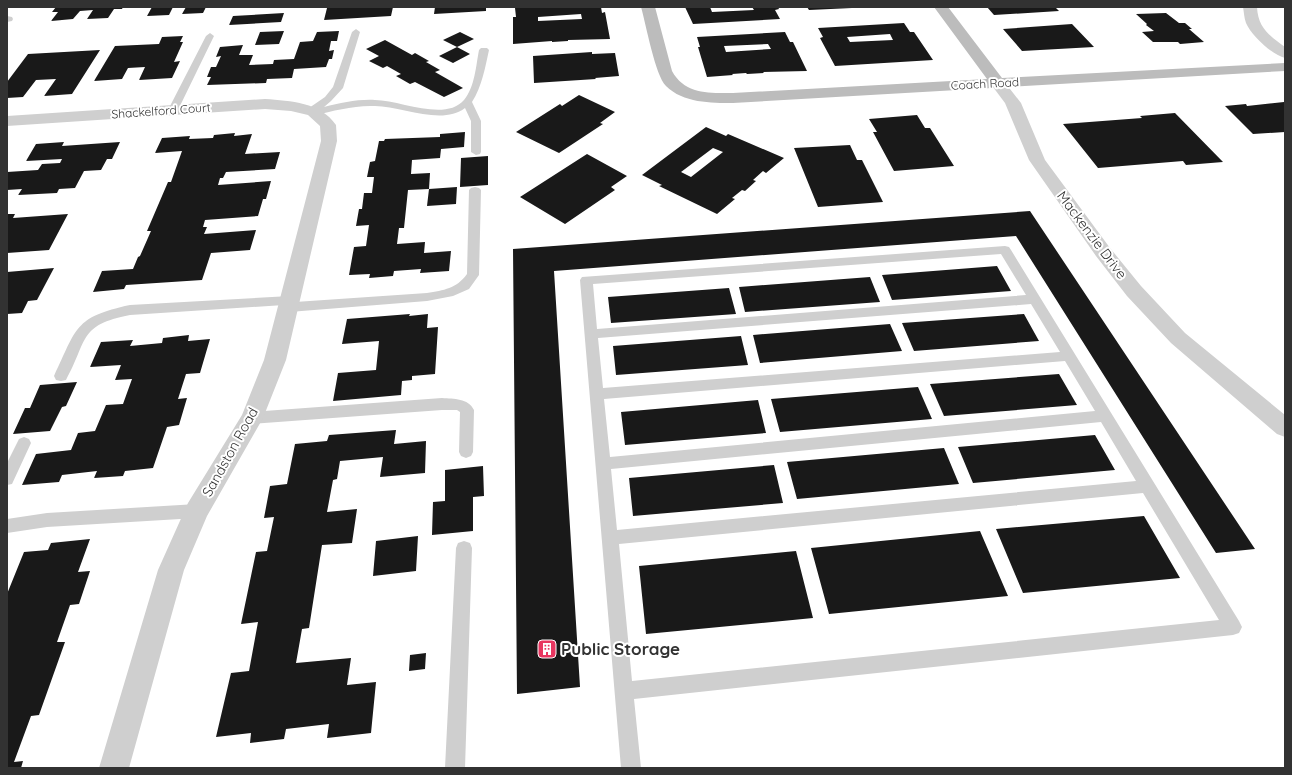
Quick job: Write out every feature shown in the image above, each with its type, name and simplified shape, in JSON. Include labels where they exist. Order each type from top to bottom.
[{"type":"street","name":"Coach Road","points":[[648,7],[665,71],[671,83],[685,92],[708,98],[734,98],[1285,67]]},
{"type":"street","name":"Mackenzie Drive","points":[[941,7],[1013,103],[1036,160],[1103,252],[1134,291],[1178,338],[1285,428]]},
{"type":"street","points":[[1250,7],[1252,23],[1262,35],[1285,54]]},
{"type":"street","name":"Shackelford Court","points":[[7,120],[265,104],[292,106],[312,112]]},
{"type":"street","name":"Sandston Road","points":[[114,768],[171,570],[197,512],[252,418],[275,360],[329,141],[328,125],[312,112]]},
{"type":"lane","points":[[312,112],[328,99],[338,88],[356,32]]},
{"type":"lane","points":[[173,110],[210,36]]},
{"type":"lane","points":[[312,112],[352,104],[383,103],[436,112],[456,110],[468,103],[477,85],[484,50]]},
{"type":"lane","points":[[468,103],[476,121],[476,152]]},
{"type":"lane","points":[[61,376],[79,337],[89,325],[107,315],[130,310],[427,297],[449,293],[465,286],[473,275],[475,190]]},
{"type":"lane","points":[[624,691],[1233,627],[1005,250],[586,280],[631,768]]},
{"type":"lane","points":[[591,334],[1034,299]]},
{"type":"lane","points":[[596,394],[1069,356]]},
{"type":"lane","points":[[252,418],[442,404],[460,406],[467,410],[466,452]]},
{"type":"lane","points":[[603,464],[1105,416]]},
{"type":"lane","points":[[7,479],[24,443]]},
{"type":"lane","points":[[610,538],[1147,486]]},
{"type":"lane","points":[[7,526],[47,520],[197,512]]},
{"type":"lane","points":[[455,768],[464,548]]},
{"type":"building","points":[[56,7],[123,7],[122,9],[114,9],[108,18],[87,19],[93,10],[80,11],[73,19],[51,21],[58,12],[52,12]]},
{"type":"building","points":[[152,7],[173,7],[169,15],[147,16]]},
{"type":"building","points":[[186,7],[206,7],[203,13],[182,14]]},
{"type":"building","points":[[393,7],[391,16],[324,20],[327,8]]},
{"type":"building","points":[[435,7],[486,7],[486,11],[434,14]]},
{"type":"building","points":[[601,7],[602,13],[605,12],[610,39],[513,44],[513,17],[516,17],[515,8]],"holes":[[[581,14],[582,19],[538,21],[538,17]]]},
{"type":"building","points":[[685,7],[710,7],[712,12],[754,10],[752,7],[778,7],[779,9],[775,10],[780,19],[693,24]]},
{"type":"building","points":[[807,7],[852,7],[852,8],[809,10]]},
{"type":"building","points":[[987,7],[1055,7],[1059,11],[994,15]]},
{"type":"building","points":[[284,13],[281,22],[229,25],[233,16]]},
{"type":"building","points":[[1166,13],[1179,23],[1185,23],[1192,29],[1189,29],[1204,42],[1180,44],[1178,42],[1153,42],[1142,32],[1154,31],[1136,14]]},
{"type":"building","points":[[904,23],[910,32],[914,32],[933,60],[835,66],[820,38],[823,37],[818,28]],"holes":[[[890,34],[893,40],[850,42],[847,37]]]},
{"type":"building","points":[[1072,24],[1094,47],[1022,51],[1003,29]]},
{"type":"building","points":[[284,31],[279,44],[255,45],[260,32]]},
{"type":"building","points":[[339,31],[337,41],[331,41],[329,51],[334,50],[332,59],[329,59],[326,67],[294,69],[292,78],[267,79],[266,83],[207,85],[211,77],[207,77],[211,67],[216,67],[221,56],[216,57],[220,47],[243,45],[239,55],[253,55],[249,65],[273,64],[274,60],[294,59],[300,42],[313,41],[317,32]]},
{"type":"building","points":[[460,32],[474,39],[457,47],[443,40]]},
{"type":"building","points":[[785,32],[790,42],[793,42],[807,71],[746,73],[707,77],[698,47],[700,47],[697,37]],"holes":[[[768,44],[771,49],[726,52],[724,46]]]},
{"type":"building","points":[[183,36],[180,42],[183,42],[174,62],[180,61],[172,78],[139,80],[145,67],[128,68],[122,79],[94,81],[115,46],[159,44],[162,37]]},
{"type":"building","points":[[385,40],[412,55],[415,53],[429,61],[426,62],[440,70],[435,72],[463,88],[444,97],[415,82],[410,84],[396,76],[401,74],[387,66],[383,68],[369,61],[379,56],[366,49]]},
{"type":"building","points":[[457,47],[470,54],[453,63],[439,56]]},
{"type":"building","points":[[100,50],[72,94],[44,96],[56,79],[36,80],[23,97],[7,98],[7,82],[28,54]]},
{"type":"building","points":[[592,52],[592,54],[615,53],[619,76],[534,83],[533,56]]},
{"type":"building","points":[[579,95],[615,112],[600,123],[603,124],[559,153],[516,132],[560,104],[562,106]]},
{"type":"building","points":[[1284,102],[1285,132],[1253,134],[1225,106],[1246,104],[1247,106]]},
{"type":"building","points":[[1175,113],[1223,162],[1186,165],[1183,161],[1098,168],[1063,124],[1142,118],[1140,116]]},
{"type":"building","points":[[917,115],[925,128],[930,128],[954,166],[894,171],[873,132],[877,132],[869,119]]},
{"type":"building","points":[[706,127],[726,136],[728,134],[784,158],[766,173],[763,171],[753,180],[756,181],[745,191],[742,190],[732,198],[735,199],[717,214],[659,186],[662,185],[642,175]],"holes":[[[713,148],[723,152],[691,177],[681,172]]]},
{"type":"building","points":[[465,132],[464,147],[441,149],[440,158],[412,160],[411,174],[430,173],[429,189],[408,190],[404,228],[399,228],[397,244],[425,242],[424,253],[451,251],[449,271],[420,273],[421,269],[394,271],[393,276],[369,278],[370,274],[349,275],[354,247],[366,246],[369,225],[356,226],[359,209],[362,209],[364,193],[372,193],[374,177],[367,177],[370,162],[375,161],[379,141],[384,141],[385,139],[440,137],[440,134]]},
{"type":"building","points":[[235,133],[234,136],[252,134],[245,154],[280,152],[275,169],[226,172],[223,178],[220,178],[218,185],[271,181],[266,199],[263,199],[258,216],[205,220],[203,227],[207,227],[204,234],[256,230],[250,250],[211,253],[202,280],[126,285],[124,289],[93,292],[102,271],[133,269],[138,257],[140,256],[151,231],[147,231],[168,182],[171,182],[182,151],[155,153],[162,138],[190,136],[189,139],[213,138],[214,135]]},
{"type":"building","points":[[64,142],[62,146],[120,142],[112,159],[107,159],[101,170],[84,171],[75,188],[59,189],[57,193],[18,195],[22,189],[7,190],[7,172],[38,170],[42,164],[60,163],[62,159],[26,161],[36,144]]},
{"type":"building","points":[[850,145],[857,160],[862,160],[883,202],[818,207],[794,148]]},
{"type":"building","points":[[587,154],[627,176],[611,187],[615,190],[565,224],[520,197]]},
{"type":"building","points":[[488,156],[488,185],[460,187],[461,158]]},
{"type":"building","points":[[457,187],[456,204],[427,206],[429,189]]},
{"type":"building","points":[[1030,211],[1255,549],[1216,553],[1016,236],[554,271],[580,687],[517,694],[513,249]]},
{"type":"building","points":[[7,214],[15,214],[13,218],[68,214],[49,250],[7,253]]},
{"type":"building","points":[[997,266],[1011,291],[892,300],[882,275]]},
{"type":"building","points":[[54,268],[37,300],[28,301],[22,313],[7,314],[7,272]]},
{"type":"building","points":[[870,277],[880,302],[745,312],[739,287]]},
{"type":"building","points":[[729,288],[736,314],[611,323],[608,297]]},
{"type":"building","points":[[410,314],[409,316],[428,314],[427,328],[438,327],[435,374],[412,376],[412,380],[402,381],[401,395],[333,401],[338,373],[376,370],[379,341],[342,344],[347,319]]},
{"type":"building","points":[[1024,314],[1039,341],[914,351],[902,323]]},
{"type":"building","points":[[890,324],[902,351],[760,363],[753,335]]},
{"type":"building","points":[[189,335],[188,341],[210,339],[200,373],[186,374],[178,399],[187,398],[179,425],[167,427],[153,468],[125,471],[123,476],[94,478],[97,471],[62,475],[59,482],[22,485],[36,454],[71,450],[78,433],[95,431],[106,405],[123,404],[132,379],[115,380],[121,365],[90,367],[101,342],[133,340],[130,346],[162,343],[163,338]]},
{"type":"building","points":[[741,336],[748,365],[616,375],[613,346]]},
{"type":"building","points":[[1059,374],[1077,405],[944,416],[930,384]]},
{"type":"building","points":[[77,382],[66,406],[62,407],[50,431],[13,434],[25,408],[30,408],[40,385]]},
{"type":"building","points":[[918,387],[932,419],[780,432],[771,399]]},
{"type":"building","points":[[758,400],[766,433],[625,445],[621,412]]},
{"type":"building","points":[[396,430],[394,444],[426,441],[425,473],[380,477],[383,457],[340,461],[337,479],[333,480],[327,512],[357,509],[352,543],[322,545],[309,628],[302,629],[296,663],[351,658],[347,685],[376,682],[371,733],[327,738],[329,724],[286,729],[284,739],[250,743],[251,733],[216,737],[231,673],[249,671],[258,622],[241,624],[256,552],[267,551],[274,517],[264,518],[270,486],[287,484],[295,444],[327,441],[329,435]]},
{"type":"building","points":[[1095,435],[1115,470],[973,483],[958,447]]},
{"type":"building","points":[[944,448],[959,484],[797,499],[787,462]]},
{"type":"building","points":[[774,465],[783,503],[633,516],[629,478]]},
{"type":"building","points":[[483,466],[484,496],[473,497],[473,531],[432,535],[433,502],[445,501],[445,470]]},
{"type":"building","points":[[1144,516],[1180,578],[1023,593],[996,529]]},
{"type":"building","points":[[980,531],[1008,596],[829,614],[811,548]]},
{"type":"building","points":[[418,536],[416,571],[373,576],[376,541]]},
{"type":"building","points":[[90,539],[78,572],[90,571],[79,604],[70,605],[57,642],[65,642],[39,715],[31,716],[14,762],[23,761],[21,768],[7,768],[7,594],[24,552],[48,550],[51,543]]},
{"type":"building","points":[[796,551],[813,618],[646,634],[639,566]]},
{"type":"building","points":[[426,653],[425,669],[409,671],[410,655]]},
{"type":"place","name":"Public Storage","points":[[547,649]]}]
